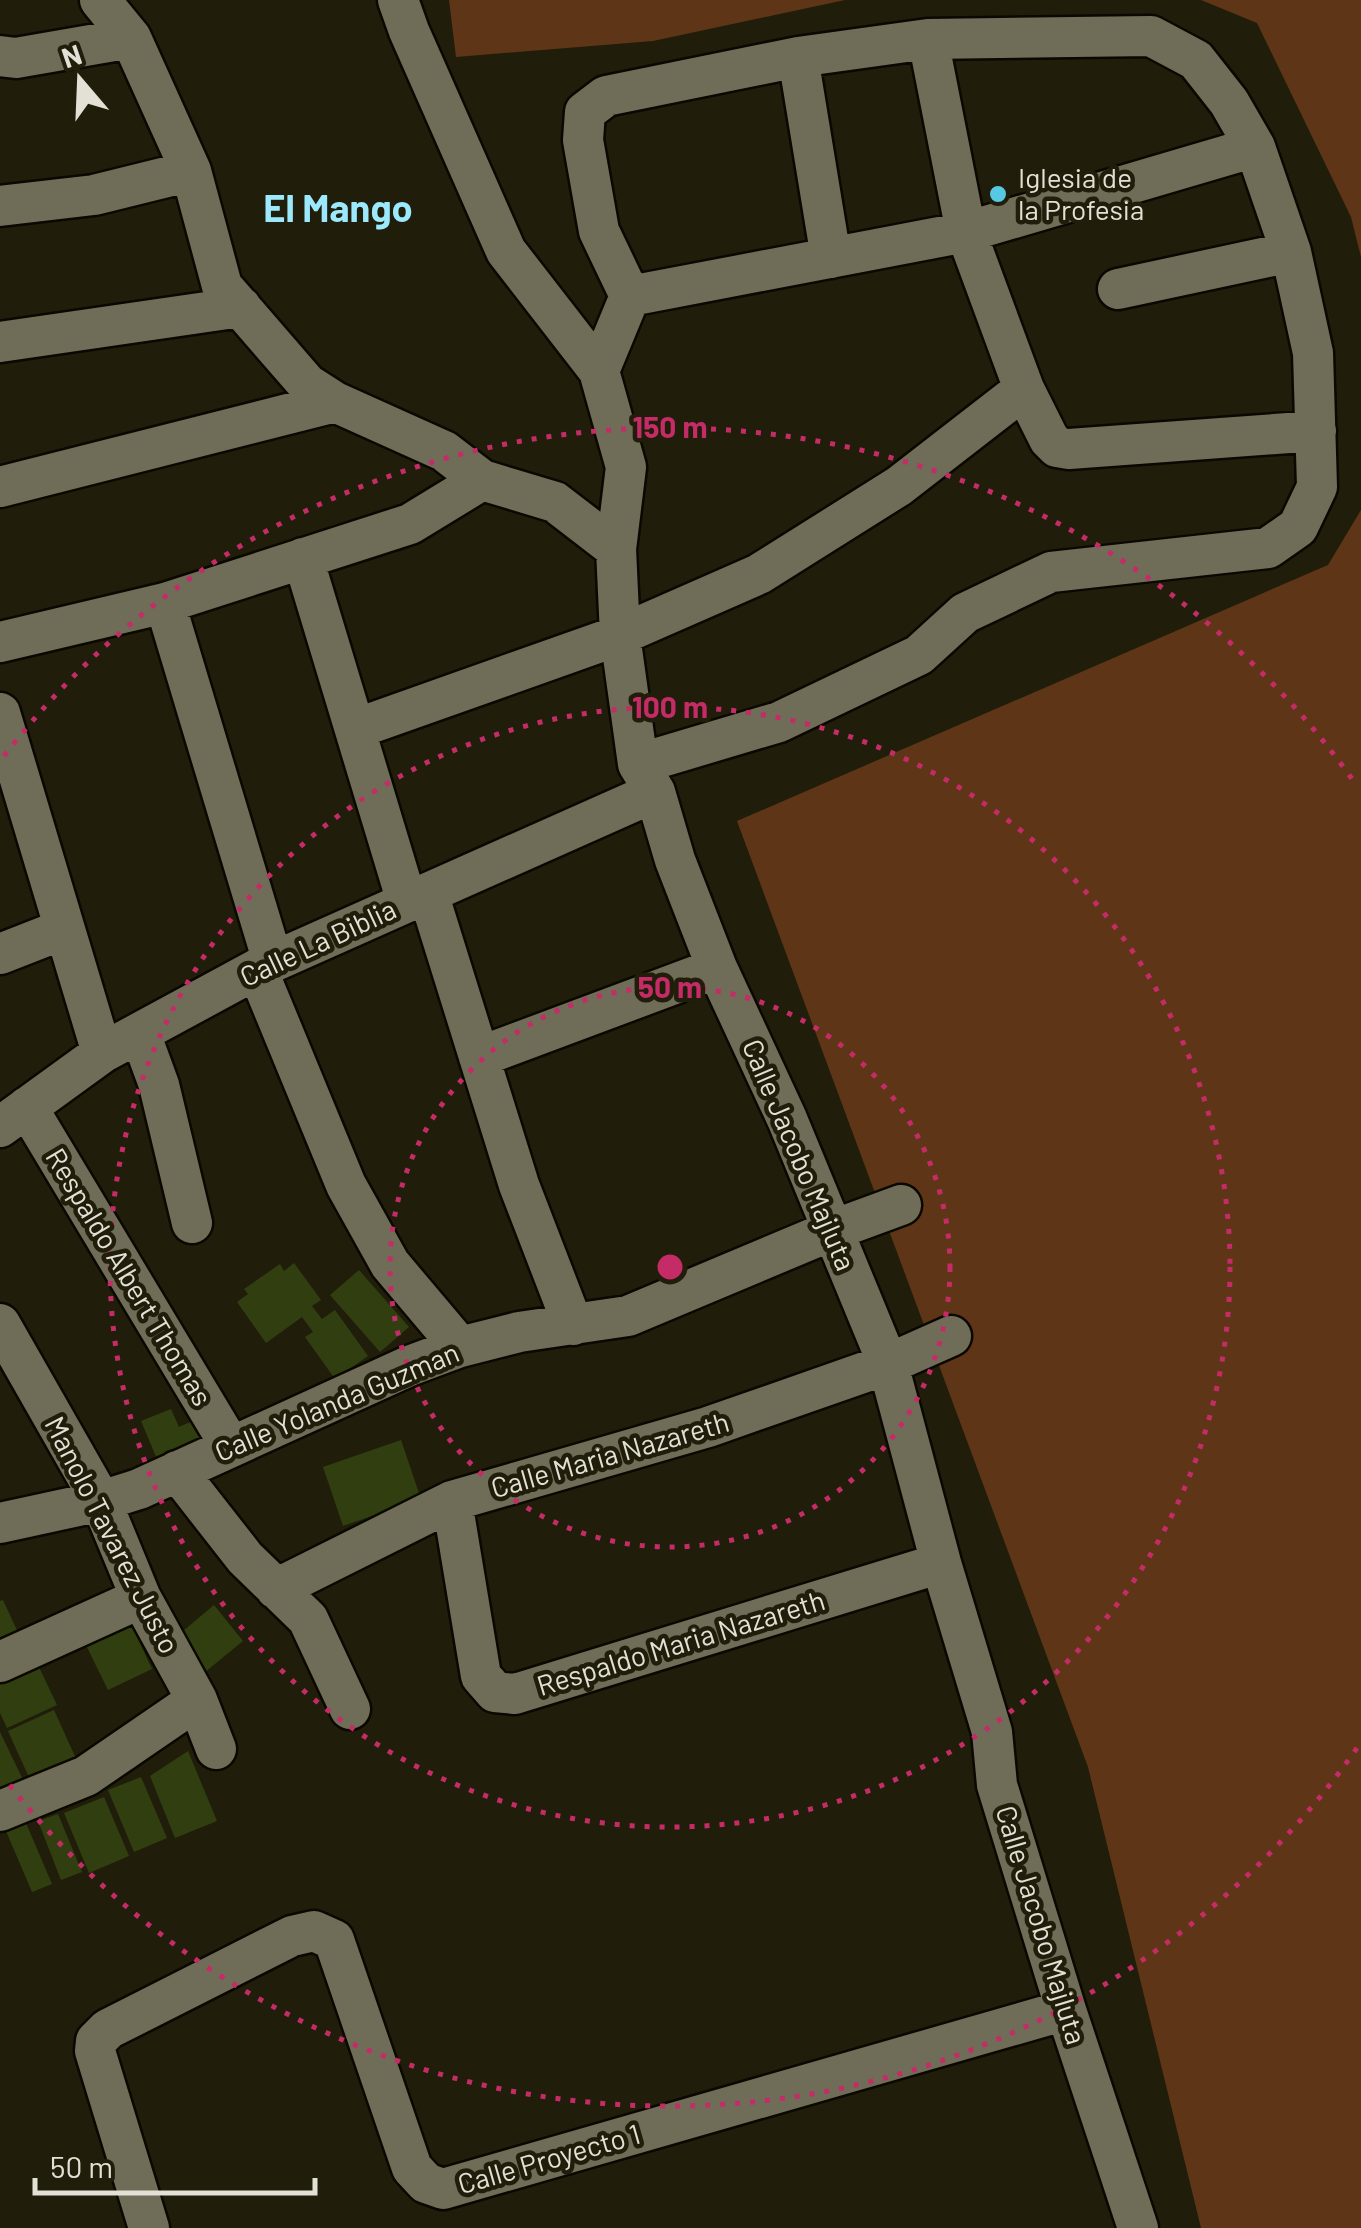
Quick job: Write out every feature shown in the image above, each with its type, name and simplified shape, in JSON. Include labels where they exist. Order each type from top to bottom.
[{"type":"street","points":[[100,0],[131,38],[191,171],[222,286],[307,384],[335,402],[444,451],[482,480],[555,502],[616,549]]},
{"type":"street","name":"Calle Jacobo Majluta","points":[[398,0],[506,251],[599,370],[626,467],[616,549],[620,634],[647,778],[717,968],[787,1119],[888,1364],[941,1563],[992,1732],[997,1785],[1138,2228]]},
{"type":"street","name":"Calle La Biblia","points":[[14,1117],[102,1053],[265,966],[418,898],[647,778],[779,722],[919,655],[964,613],[1050,572],[1268,548],[1298,527],[1317,487],[1313,353],[1292,252],[1256,147],[1196,60],[1151,36],[928,39],[798,57],[606,96],[585,112],[582,140],[599,231],[630,296]]},
{"type":"street","points":[[0,56],[16,58],[131,38]]},
{"type":"street","points":[[928,39],[966,232],[1024,389],[1049,439],[1057,447],[1069,449],[1316,431]]},
{"type":"street","points":[[798,57],[831,258]]},
{"type":"street","points":[[599,370],[630,296],[966,232],[1256,147]]},
{"type":"street","points":[[0,206],[94,196],[191,171]]},
{"type":"street","points":[[1118,289],[1292,252]]},
{"type":"street","points":[[0,342],[241,307]]},
{"type":"street","points":[[355,729],[620,634],[759,574],[899,486],[1024,389]]},
{"type":"street","points":[[0,488],[335,402]]},
{"type":"street","points":[[0,642],[165,603],[410,524],[482,480]]},
{"type":"street","points":[[303,558],[355,729],[479,1057],[518,1185],[572,1326]]},
{"type":"street","points":[[165,603],[265,966],[346,1185],[390,1264],[460,1347]]},
{"type":"street","points":[[0,713],[14,815],[64,929],[102,1053]]},
{"type":"street","points":[[0,954],[64,929]]},
{"type":"street","points":[[479,1057],[717,968]]},
{"type":"street","points":[[140,1033],[159,1085],[192,1223]]},
{"type":"street","name":"Respaldo Albert Thomas","points":[[14,1117],[231,1447]]},
{"type":"street","name":"Calle Yolanda Guzman","points":[[0,1523],[101,1501],[139,1488],[408,1366],[460,1347],[519,1332],[628,1316],[900,1205]]},
{"type":"street","name":"Manolo Tavarez Justo","points":[[0,1324],[101,1501],[141,1598],[197,1700],[216,1749]]},
{"type":"street","name":"Calle Maria Nazareth","points":[[276,1589],[452,1501],[708,1428],[888,1364],[950,1336]]},
{"type":"street","points":[[176,1471],[245,1558],[308,1619],[350,1709]]},
{"type":"street","name":"Respaldo Maria Nazareth","points":[[452,1501],[481,1676],[494,1692],[515,1694],[941,1563]]},
{"type":"street","points":[[0,1662],[141,1598]]},
{"type":"street","points":[[0,1811],[86,1776],[197,1700]]},
{"type":"street","name":"Calle Proyecto 1","points":[[150,2228],[95,2051],[96,2041],[108,2029],[292,1936],[314,1931],[334,1940],[412,2168],[426,2184],[443,2190],[1066,2010]]},
{"type":"shaded area","points":[[449,0],[845,0],[653,41],[456,57]]},
{"type":"shaded area","points":[[1201,0],[1361,0],[1361,257],[1351,217],[1257,23]]},
{"type":"shaded area","points":[[1361,510],[1361,2228],[1201,2228],[1088,1767],[737,821],[1328,565]]},
{"type":"building","points":[[294,1263],[321,1300],[312,1306],[322,1319],[335,1310],[368,1356],[335,1379],[305,1337],[313,1332],[302,1317],[266,1343],[237,1302],[248,1294],[244,1289],[280,1264],[284,1271]]},
{"type":"building","points":[[359,1270],[409,1327],[380,1352],[330,1295]]},
{"type":"building","points":[[171,1409],[179,1427],[197,1419],[210,1451],[162,1471],[141,1421]]},
{"type":"building","points":[[401,1440],[421,1499],[343,1526],[323,1467]]},
{"type":"building","points":[[3,1600],[21,1639],[0,1649],[0,1601]]},
{"type":"building","points":[[214,1605],[243,1641],[199,1677],[170,1642]]},
{"type":"building","points":[[129,1620],[152,1669],[108,1690],[84,1641]]},
{"type":"building","points":[[38,1665],[57,1705],[7,1728],[0,1713],[0,1684]]},
{"type":"building","points":[[54,1710],[78,1763],[32,1784],[8,1731]]},
{"type":"building","points":[[0,1732],[28,1790],[0,1803]]},
{"type":"building","points":[[188,1751],[217,1821],[175,1838],[150,1776]]},
{"type":"building","points":[[141,1777],[167,1838],[134,1852],[108,1790]]},
{"type":"building","points":[[104,1797],[129,1856],[89,1873],[64,1813]]},
{"type":"building","points":[[58,1814],[82,1872],[61,1880],[38,1821]]},
{"type":"building","points":[[26,1823],[52,1884],[32,1892],[6,1831]]},
{"type":"place","name":"Iglesia de la Profesia","points":[[998,194]]},
{"type":"district","name":"El Mango","points":[[338,209]]}]
